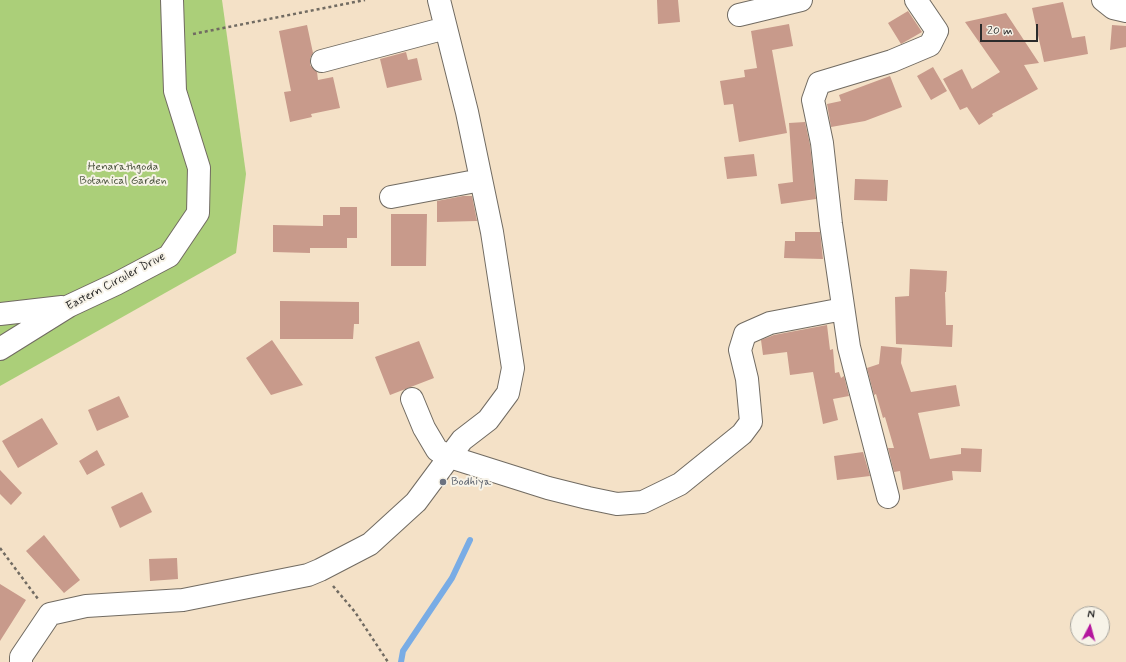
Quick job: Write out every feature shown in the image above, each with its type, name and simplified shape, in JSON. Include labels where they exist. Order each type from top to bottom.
[{"type":"street","name":"Eastern Circuler Drive","points":[[0,349],[69,306],[116,284],[168,256],[198,213],[199,168],[175,92],[172,0]]},
{"type":"street","points":[[21,662],[21,657],[50,614],[86,606],[183,600],[308,575],[370,544],[416,502],[462,440],[488,420],[508,393],[513,368],[492,232],[467,112],[439,0]]},
{"type":"street","points":[[739,14],[801,0]]},
{"type":"street","points":[[888,496],[848,348],[830,224],[822,143],[813,100],[819,83],[892,61],[930,45],[937,30],[916,0]]},
{"type":"street","points":[[1103,0],[1113,8],[1126,11]]},
{"type":"street","points":[[322,61],[446,28]]},
{"type":"street","points":[[391,198],[481,180]]},
{"type":"street","points":[[0,314],[69,306]]},
{"type":"street","points":[[412,399],[424,428],[437,450],[450,457],[548,488],[588,498],[617,504],[643,502],[680,484],[742,434],[751,422],[747,379],[740,350],[745,334],[770,323],[843,310]]},
{"type":"path","points":[[173,38],[365,0]]},
{"type":"path","points":[[0,548],[50,614]]},
{"type":"path","points":[[320,570],[355,612],[388,662]]},
{"type":"green space","name":"Henarathgoda Botanical Garden","points":[[0,0],[222,0],[246,174],[236,253],[0,386]]},
{"type":"building","points":[[657,0],[678,0],[680,22],[658,24]]},
{"type":"building","points":[[1063,2],[1072,38],[1085,36],[1088,54],[1044,62],[1032,8]]},
{"type":"building","points":[[908,11],[922,32],[901,44],[888,23]]},
{"type":"building","points":[[1006,13],[1039,63],[1024,65],[1038,89],[992,114],[993,116],[979,125],[967,107],[960,110],[943,79],[962,69],[972,89],[1000,72],[965,22]]},
{"type":"building","points":[[789,24],[793,46],[772,50],[787,133],[739,142],[733,104],[724,105],[720,81],[745,77],[744,70],[757,68],[751,31]]},
{"type":"building","points":[[307,25],[313,53],[310,58],[310,65],[317,72],[318,80],[333,77],[340,108],[311,114],[312,117],[290,122],[284,92],[291,91],[279,31]]},
{"type":"building","points":[[1112,25],[1126,26],[1126,47],[1110,50]]},
{"type":"building","points":[[406,52],[408,60],[417,58],[422,80],[387,88],[380,59]]},
{"type":"building","points":[[933,67],[947,91],[931,100],[917,76]]},
{"type":"building","points":[[890,76],[902,107],[865,121],[831,127],[827,104],[841,101],[839,95]]},
{"type":"building","points":[[805,122],[810,145],[816,199],[781,204],[778,184],[793,182],[789,123]]},
{"type":"building","points":[[754,154],[757,176],[727,179],[724,157]]},
{"type":"building","points":[[855,179],[888,180],[887,201],[854,200]]},
{"type":"building","points":[[463,196],[472,196],[477,221],[437,222],[437,201]]},
{"type":"building","points":[[340,207],[357,207],[357,238],[347,238],[347,248],[310,248],[310,253],[273,252],[273,225],[323,226],[323,215],[340,215]]},
{"type":"building","points":[[391,214],[427,214],[426,266],[391,266]]},
{"type":"building","points":[[795,232],[820,232],[823,259],[784,258],[785,241],[795,241]]},
{"type":"building","points":[[910,269],[947,271],[945,292],[946,325],[953,325],[952,347],[896,344],[895,297],[909,296]]},
{"type":"building","points":[[280,301],[359,302],[359,324],[354,324],[353,339],[280,339]]},
{"type":"building","points":[[827,325],[830,350],[833,349],[835,373],[839,372],[841,378],[844,376],[849,396],[833,399],[838,420],[823,424],[813,372],[790,375],[787,352],[763,355],[761,340],[774,335]]},
{"type":"building","points":[[272,340],[303,385],[271,395],[246,358]]},
{"type":"building","points":[[419,341],[434,378],[390,395],[375,357]]},
{"type":"building","points":[[881,346],[902,348],[901,363],[911,392],[956,385],[960,406],[918,413],[930,459],[961,454],[961,448],[982,449],[981,472],[952,471],[953,480],[903,490],[900,471],[894,472],[888,448],[894,448],[885,417],[883,418],[876,394],[874,395],[867,368],[879,364]]},
{"type":"building","points":[[119,396],[129,417],[97,431],[88,410]]},
{"type":"building","points":[[42,418],[58,444],[18,468],[2,441]]},
{"type":"building","points":[[97,450],[105,465],[87,475],[79,461]]},
{"type":"building","points":[[863,452],[870,476],[837,480],[834,456]]},
{"type":"building","points":[[0,470],[22,493],[11,505],[0,494]]},
{"type":"building","points":[[142,492],[152,512],[120,528],[111,507]]},
{"type":"building","points":[[44,535],[80,580],[64,593],[26,551]]},
{"type":"building","points":[[177,558],[178,579],[150,581],[149,559]]},
{"type":"building","points":[[0,584],[26,600],[0,641]]},
{"type":"waterway","points":[[401,662],[403,651],[452,578],[470,540]]},
{"type":"place","name":"Bodhiya","points":[[443,482]]}]
